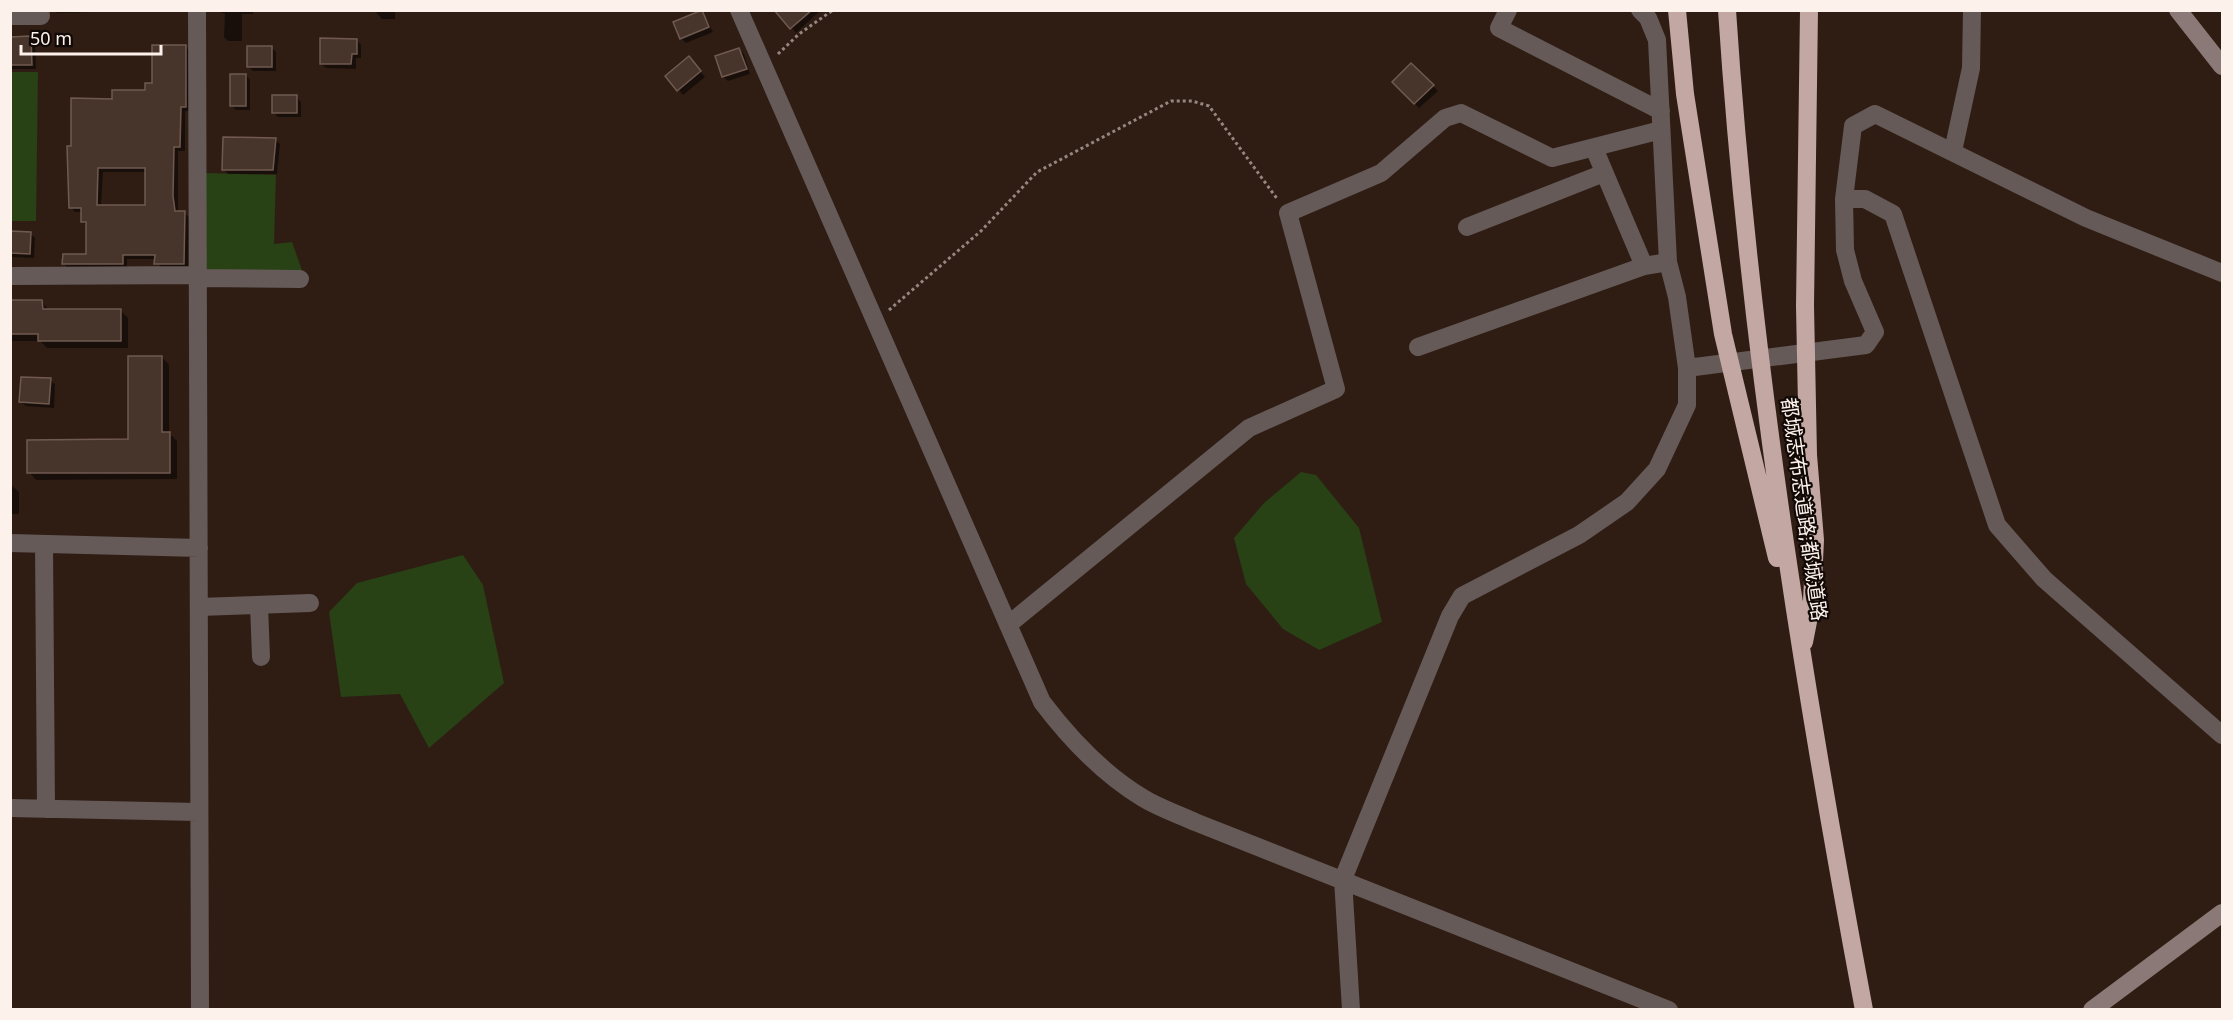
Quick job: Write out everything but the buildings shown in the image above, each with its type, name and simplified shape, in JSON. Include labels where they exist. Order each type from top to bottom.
[{"type":"highway","points":[[1677,10],[1685,94],[1723,334],[1801,656]]},
{"type":"highway","name":"都城志布志道路;都城道路","points":[[1727,10],[1746,247],[1801,656],[1864,1010]]},
{"type":"highway","points":[[1801,656],[1812,601],[1815,540],[1808,455],[1805,306],[1809,10]]},
{"type":"street","points":[[10,16],[41,16],[40,10]]},
{"type":"street","points":[[197,10],[200,1010]]},
{"type":"street","points":[[739,10],[1042,702],[1064,731],[1106,771],[1144,799],[1195,822],[1669,1010]]},
{"type":"street","points":[[1508,10],[1499,28],[1661,121]]},
{"type":"street","points":[[1351,1010],[1343,879],[1450,616],[1462,596],[1579,535],[1627,502],[1657,469],[1687,405],[1692,368],[1668,262],[1657,40],[1648,18],[1640,10]]},
{"type":"street","points":[[1953,151],[1971,68],[1972,10]]},
{"type":"street","points":[[2178,10],[2223,66]]},
{"type":"street","points":[[1008,625],[1249,428],[1336,389],[1288,213],[1381,173],[1444,118],[1461,112],[1552,158],[1594,148],[1661,121]]},
{"type":"street","points":[[1692,368],[1866,345],[1875,332],[1853,281],[1845,250],[1844,199],[1853,126],[1875,114],[2086,218],[2223,273]]},
{"type":"street","points":[[1594,148],[1644,266]]},
{"type":"street","points":[[1467,227],[1604,173]]},
{"type":"street","points":[[1844,199],[1865,199],[1893,214],[1997,525],[2044,579],[2223,735]]},
{"type":"street","points":[[1418,347],[1644,266],[1668,262]]},
{"type":"street","points":[[10,276],[300,279]]},
{"type":"street","points":[[10,543],[199,548]]},
{"type":"street","points":[[44,544],[46,809]]},
{"type":"street","points":[[199,607],[310,603]]},
{"type":"street","points":[[259,605],[261,657]]},
{"type":"street","points":[[10,808],[198,812]]},
{"type":"street","points":[[2092,1010],[2223,913]]},
{"type":"path","points":[[764,68],[799,34],[833,10]]},
{"type":"path","points":[[875,321],[981,231],[1036,172],[1171,101],[1192,100],[1209,106],[1288,213]]},
{"type":"green space","points":[[11,72],[38,72],[36,221],[11,221]]},
{"type":"green space","points":[[206,173],[276,175],[274,244],[292,242],[303,273],[203,270]]},
{"type":"green space","points":[[1301,472],[1316,475],[1359,528],[1382,622],[1319,650],[1283,629],[1246,584],[1234,538],[1264,503]]},
{"type":"green space","points":[[463,555],[483,585],[504,683],[429,748],[400,694],[341,697],[329,612],[357,583]]}]
